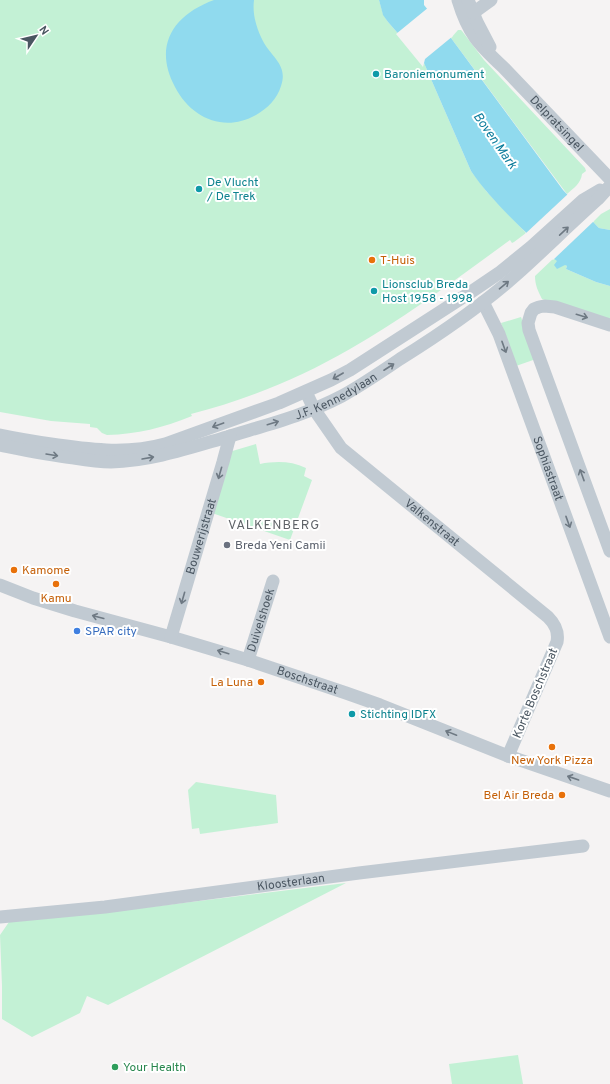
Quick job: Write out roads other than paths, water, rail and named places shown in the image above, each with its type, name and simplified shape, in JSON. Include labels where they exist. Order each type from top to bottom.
[{"type":"street","points":[[473,13],[491,0]]},
{"type":"street","name":"Delpratsingel","points":[[462,2],[473,13],[485,38],[503,67]]},
{"type":"street","name":"Delpratsingel","points":[[462,2],[469,28],[474,38],[610,179]]},
{"type":"street","name":"J.F. Kennedylaan","points":[[0,445],[41,454],[91,461],[125,462],[155,457],[194,447],[314,409],[342,396],[358,386],[446,330],[483,302],[514,277],[535,251],[586,204],[610,185]]},
{"type":"street","name":"J.F. Kennedylaan","points":[[0,435],[96,450],[116,451],[147,448],[165,444],[279,403],[331,380],[350,370],[468,294],[508,266],[535,251]]},
{"type":"street","name":"Sophiastraat","points":[[483,302],[500,334],[609,633]]},
{"type":"street","points":[[610,324],[554,307],[544,306],[539,306],[534,309],[528,323],[529,330],[610,552]]},
{"type":"street","name":"Valkenstraat","points":[[306,392],[314,409],[341,448],[548,617],[557,629]]},
{"type":"street","name":"Bouwerijstraat","points":[[172,637],[230,436]]},
{"type":"street","name":"Duivelshoek","points":[[248,660],[273,581]]},
{"type":"street","name":"Boschstraat","points":[[0,585],[33,598],[75,611],[172,637],[248,660],[380,705],[508,756],[610,791]]},
{"type":"street","name":"Korte Boschstraat","points":[[508,756],[557,642],[557,629]]},
{"type":"street","name":"Kloosterlaan","points":[[0,917],[105,907],[359,873],[582,846]]},
{"type":"water","points":[[214,0],[254,0],[254,17],[259,33],[283,73],[281,86],[272,103],[256,115],[232,123],[210,119],[199,114],[190,107],[175,87],[169,72],[166,58],[167,45],[171,34],[178,23],[200,6]]},
{"type":"water","name":"Boven Mark","points":[[379,0],[424,0],[424,5],[451,38],[563,190],[599,228],[610,230],[610,286],[596,282],[566,269],[567,266],[565,265],[557,269],[554,265],[557,261],[517,224],[485,189],[471,171],[424,63],[383,15]]},
{"type":"place","name":"Baroniemonument","points":[[376,74]]},
{"type":"place","name":"De Vlucht / De Trek","points":[[199,189]]},
{"type":"place","name":"T-Huis","points":[[372,260]]},
{"type":"place","name":"Lionsclub Breda Host 1958 - 1998","points":[[374,291]]},
{"type":"place","name":"Breda Yeni Camii","points":[[227,545]]},
{"type":"place","name":"Kamome","points":[[14,570]]},
{"type":"place","name":"Kamu","points":[[56,584]]},
{"type":"place","name":"SPAR city","points":[[77,631]]},
{"type":"place","name":"La Luna","points":[[261,682]]},
{"type":"place","name":"Stichting IDFX","points":[[352,714]]},
{"type":"place","name":"New York Pizza","points":[[552,747]]},
{"type":"place","name":"Bel Air Breda","points":[[562,795]]},
{"type":"place","name":"Your Health","points":[[115,1067]]},
{"type":"district","name":"VALKENBERG","points":[[274,524]]}]
